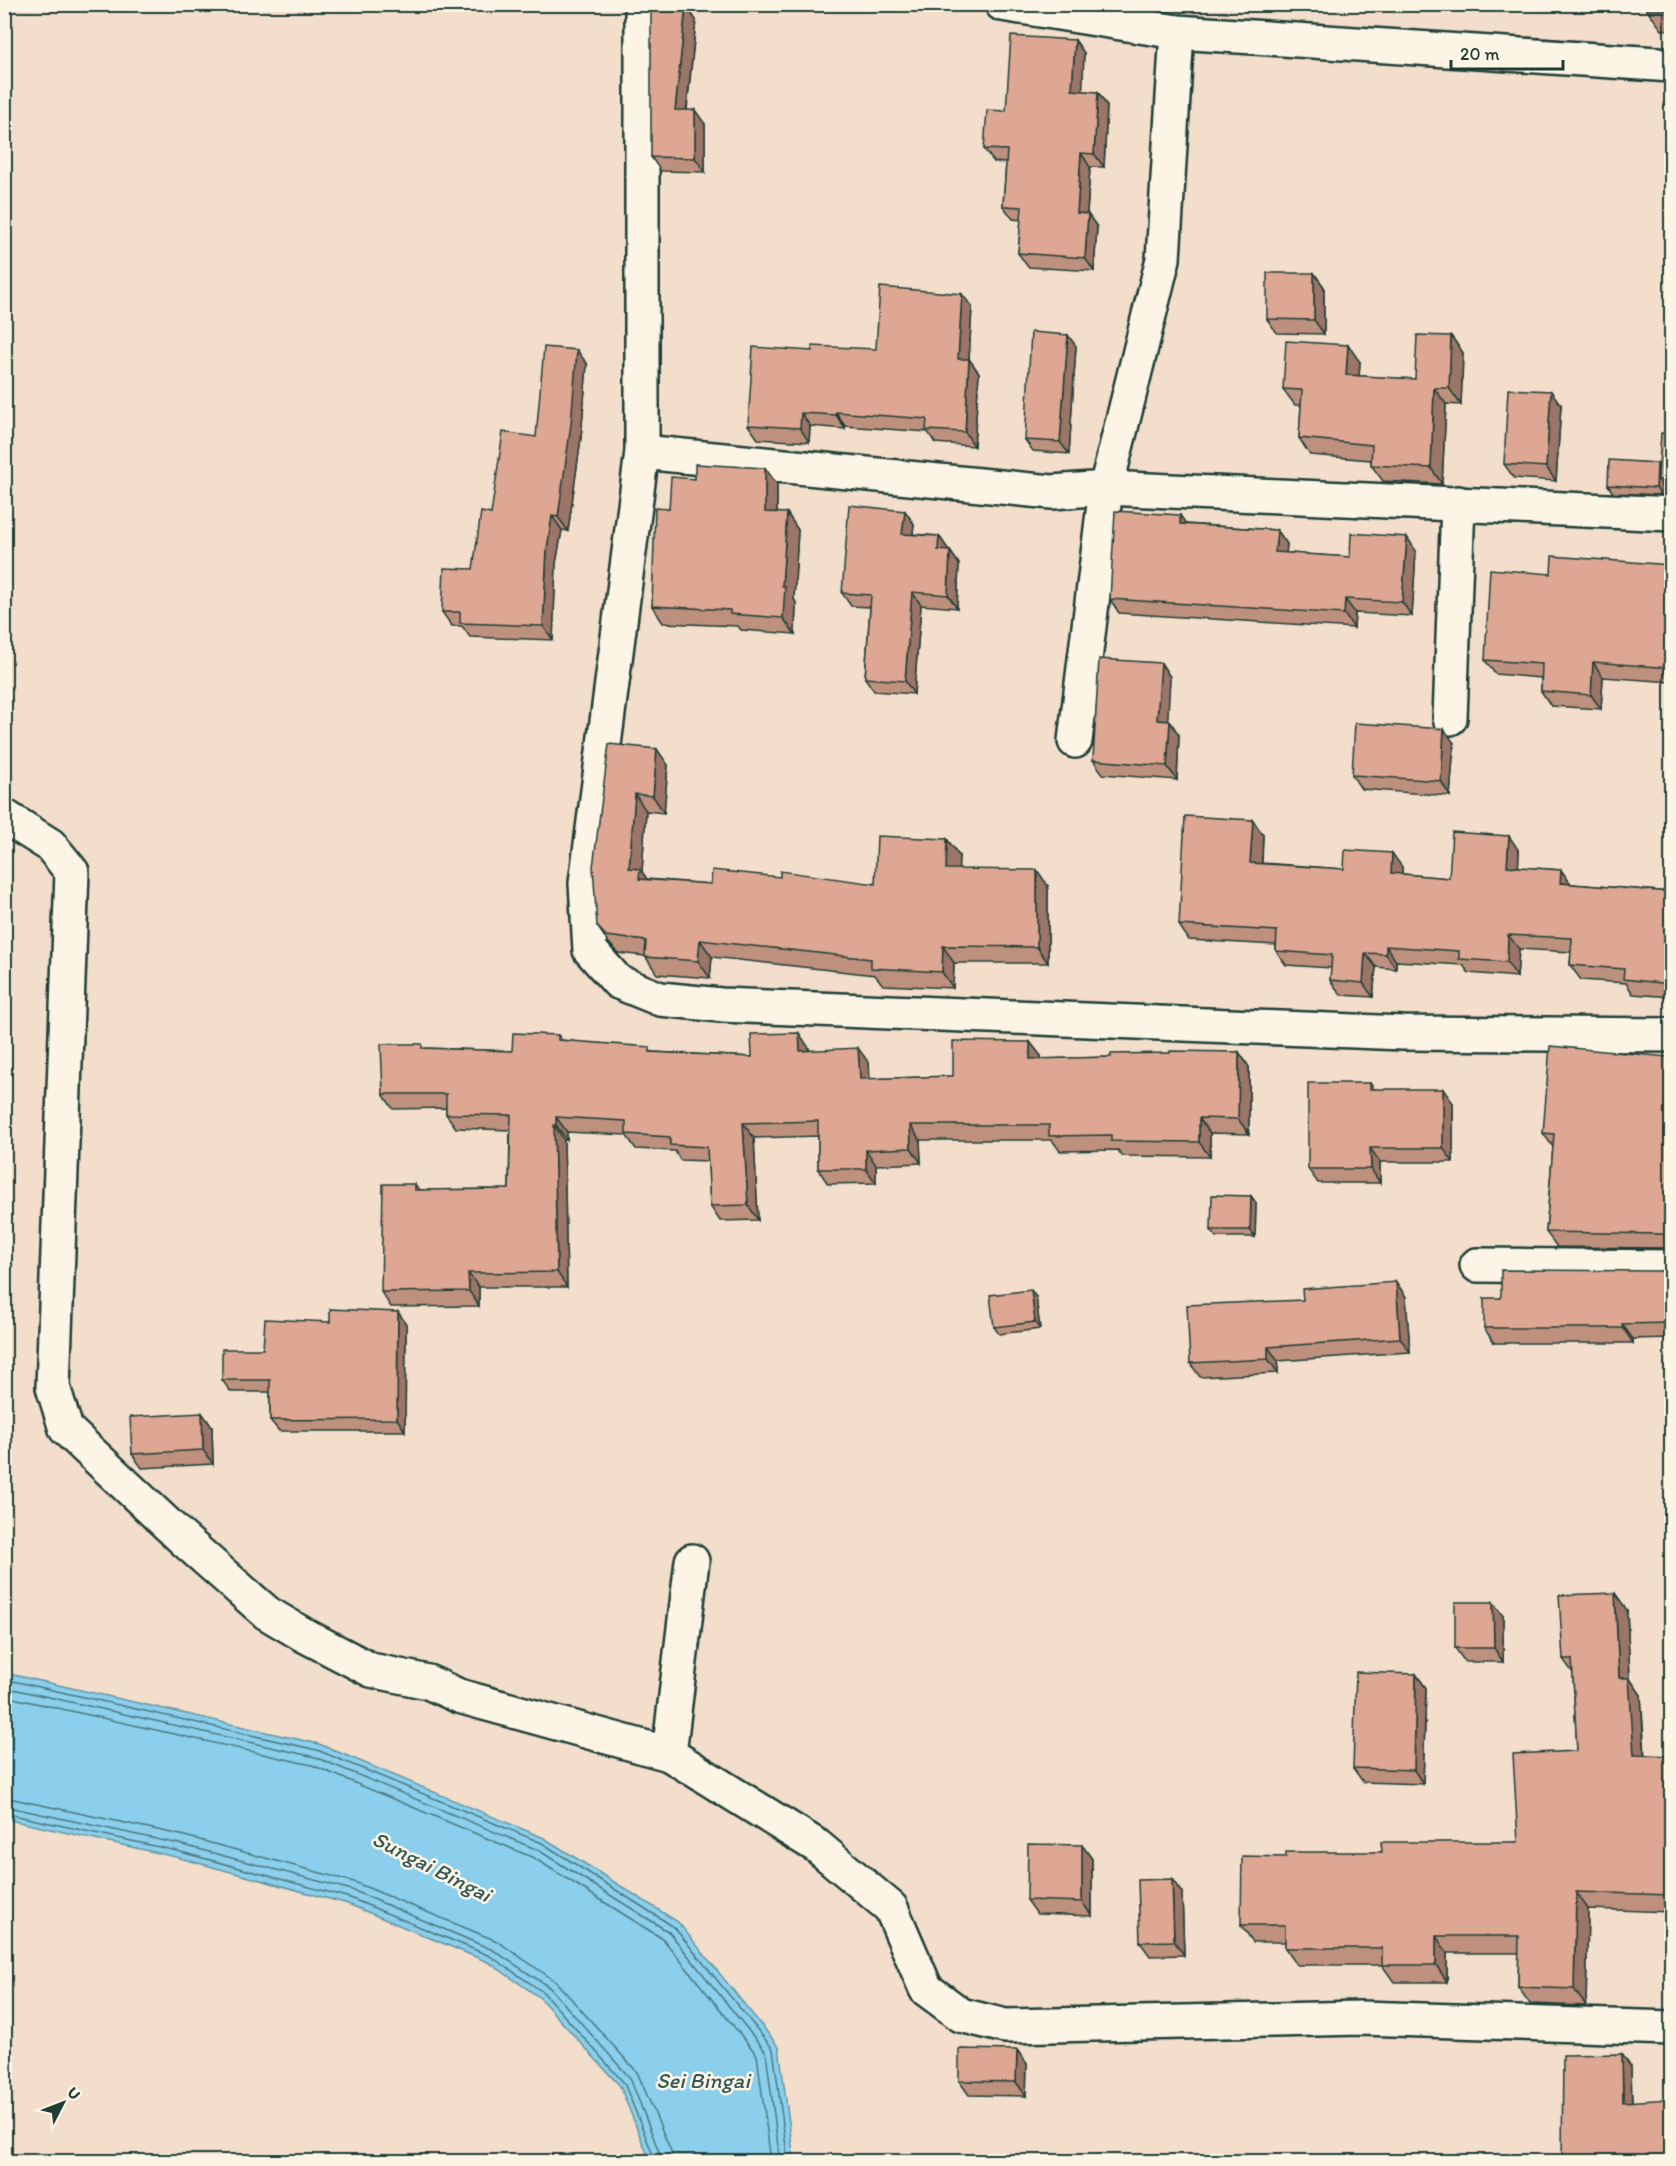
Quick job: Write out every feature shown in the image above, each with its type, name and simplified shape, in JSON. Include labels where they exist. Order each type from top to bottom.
[{"type":"street","points":[[642,4],[642,452],[586,883],[590,950],[618,982],[660,999],[733,1006],[1403,1033],[1671,1035]]},
{"type":"street","points":[[1002,4],[1177,32],[1671,65]]},
{"type":"street","points":[[1075,741],[1106,488],[1163,259],[1177,32]]},
{"type":"street","points":[[642,452],[1052,492],[1106,488],[1671,514]]},
{"type":"street","points":[[1450,718],[1458,503]]},
{"type":"street","points":[[4,816],[50,845],[72,872],[53,1387],[66,1429],[267,1613],[371,1670],[428,1682],[459,1696],[669,1754],[817,1846],[891,1908],[926,1989],[961,2014],[1005,2026],[1361,2018],[1671,2028]]},
{"type":"street","points":[[1477,1265],[1671,1267]]},
{"type":"street","points":[[669,1754],[692,1561]]},
{"type":"water","name":"Sei Bingai","points":[[5,1673],[319,1744],[544,1838],[678,1922],[779,2047],[794,2161],[650,2161],[620,2086],[539,1997],[488,1962],[348,1904],[176,1857],[5,1819]]},
{"type":"building","points":[[651,4],[686,6],[675,110],[695,110],[695,158],[651,157]]},
{"type":"building","points":[[1647,4],[1671,4],[1671,10],[1647,10]]},
{"type":"building","points":[[1011,36],[1075,40],[1072,90],[1098,92],[1094,154],[1081,153],[1077,213],[1088,214],[1085,258],[1018,253],[1022,207],[1003,206],[1007,150],[984,149],[987,110],[1006,111]]},
{"type":"building","points":[[1671,158],[1671,222],[1669,223],[1664,159]]},
{"type":"building","points":[[1267,273],[1314,273],[1314,320],[1267,319]]},
{"type":"building","points":[[880,287],[962,294],[958,359],[969,359],[965,432],[926,430],[927,419],[836,412],[836,415],[801,413],[800,428],[748,425],[753,347],[812,351],[812,346],[876,349]]},
{"type":"building","points":[[1031,332],[1068,335],[1060,442],[1025,440]]},
{"type":"building","points":[[1417,335],[1451,336],[1449,388],[1434,388],[1431,468],[1371,465],[1372,445],[1299,438],[1302,390],[1283,389],[1286,341],[1348,345],[1346,375],[1415,379]]},
{"type":"building","points":[[544,347],[577,350],[571,424],[558,517],[552,516],[547,549],[543,626],[460,623],[460,612],[442,612],[444,568],[473,569],[481,512],[491,514],[503,432],[536,437]]},
{"type":"building","points":[[1508,389],[1551,391],[1546,467],[1504,464]]},
{"type":"building","points":[[1661,433],[1671,434],[1671,481],[1658,480]]},
{"type":"building","points":[[1609,460],[1657,463],[1656,488],[1608,485]]},
{"type":"building","points":[[695,464],[765,468],[765,512],[787,513],[782,586],[785,586],[783,618],[730,614],[730,610],[652,606],[655,508],[669,509],[671,477],[695,479]]},
{"type":"building","points":[[849,505],[905,511],[902,534],[939,536],[938,550],[950,551],[948,595],[912,592],[905,681],[865,678],[871,595],[842,593]]},
{"type":"building","points":[[1115,511],[1180,515],[1180,524],[1277,530],[1275,552],[1350,557],[1351,533],[1407,537],[1402,602],[1345,599],[1344,614],[1110,599]]},
{"type":"building","points":[[1552,556],[1671,565],[1671,668],[1593,662],[1591,695],[1541,691],[1542,664],[1485,660],[1490,569],[1551,574]]},
{"type":"building","points":[[1099,659],[1161,663],[1157,720],[1170,721],[1167,766],[1093,760]]},
{"type":"building","points":[[1355,723],[1444,729],[1441,781],[1352,775]]},
{"type":"building","points":[[609,744],[657,749],[653,796],[635,794],[629,868],[640,869],[639,879],[711,884],[712,870],[780,877],[780,871],[875,884],[877,836],[947,839],[946,869],[1037,870],[1037,947],[943,946],[942,972],[871,968],[871,959],[700,940],[698,961],[645,957],[646,941],[606,936],[597,926],[593,867]]},
{"type":"building","points":[[1185,816],[1253,820],[1250,863],[1344,869],[1345,850],[1392,853],[1391,873],[1449,878],[1452,832],[1509,836],[1507,866],[1561,870],[1560,883],[1671,892],[1671,984],[1623,979],[1624,969],[1570,965],[1572,938],[1508,935],[1507,962],[1459,959],[1459,951],[1386,946],[1386,954],[1365,953],[1363,983],[1330,980],[1332,955],[1276,951],[1277,931],[1179,925]]},
{"type":"building","points":[[513,1033],[558,1035],[558,1040],[650,1047],[650,1052],[752,1057],[751,1034],[799,1033],[800,1051],[858,1048],[860,1079],[953,1076],[953,1041],[1030,1042],[1030,1059],[1111,1057],[1111,1054],[1170,1053],[1170,1051],[1239,1052],[1238,1119],[1199,1118],[1199,1142],[1111,1141],[1111,1135],[1049,1136],[1049,1125],[910,1125],[911,1148],[866,1150],[866,1169],[818,1169],[818,1121],[743,1123],[748,1205],[710,1206],[707,1147],[670,1145],[670,1137],[626,1134],[626,1121],[556,1117],[556,1125],[554,1125],[557,1272],[468,1273],[469,1291],[381,1292],[383,1184],[415,1184],[415,1190],[509,1189],[511,1115],[446,1114],[446,1094],[383,1094],[381,1044],[422,1044],[422,1048],[512,1051]]},
{"type":"building","points":[[1550,1046],[1668,1057],[1668,1054],[1671,1054],[1671,1237],[1662,1234],[1546,1232],[1554,1134],[1543,1133]]},
{"type":"building","points":[[1308,1083],[1370,1083],[1370,1089],[1443,1089],[1443,1148],[1370,1148],[1371,1169],[1308,1169]]},
{"type":"building","points":[[1212,1195],[1251,1196],[1250,1230],[1211,1230]]},
{"type":"building","points":[[1671,1268],[1671,1323],[1622,1324],[1623,1328],[1484,1328],[1484,1298],[1501,1298],[1501,1270],[1661,1271]]},
{"type":"building","points":[[1396,1282],[1400,1338],[1268,1347],[1268,1359],[1190,1363],[1187,1305],[1303,1300],[1302,1289]]},
{"type":"building","points":[[1031,1290],[1035,1322],[994,1327],[990,1295]]},
{"type":"building","points":[[330,1309],[398,1312],[397,1419],[270,1420],[270,1380],[222,1380],[222,1349],[263,1349],[265,1319],[330,1322]]},
{"type":"building","points":[[202,1413],[203,1450],[132,1454],[130,1417]]},
{"type":"building","points":[[1615,1593],[1619,1678],[1629,1678],[1634,1755],[1671,1756],[1671,1895],[1576,1892],[1574,1989],[1518,1987],[1519,1936],[1436,1936],[1436,1965],[1382,1965],[1382,1948],[1285,1948],[1285,1925],[1241,1925],[1242,1856],[1286,1857],[1286,1852],[1382,1852],[1381,1842],[1518,1842],[1513,1754],[1577,1751],[1572,1659],[1563,1659],[1559,1595]]},
{"type":"building","points":[[1455,1602],[1493,1602],[1494,1648],[1455,1648]]},
{"type":"building","points":[[1356,1672],[1416,1674],[1414,1770],[1353,1768]]},
{"type":"building","points":[[1028,1844],[1082,1845],[1082,1902],[1027,1900]]},
{"type":"building","points":[[1172,1879],[1174,1941],[1140,1942],[1138,1880]]},
{"type":"building","points":[[959,2049],[1017,2050],[1016,2082],[959,2081]]},
{"type":"building","points":[[1622,2054],[1623,2102],[1671,2099],[1671,2162],[1562,2158],[1563,2055]]},
{"type":"water label","name":"Sungai Bingai","points":[[432,1866]]}]
